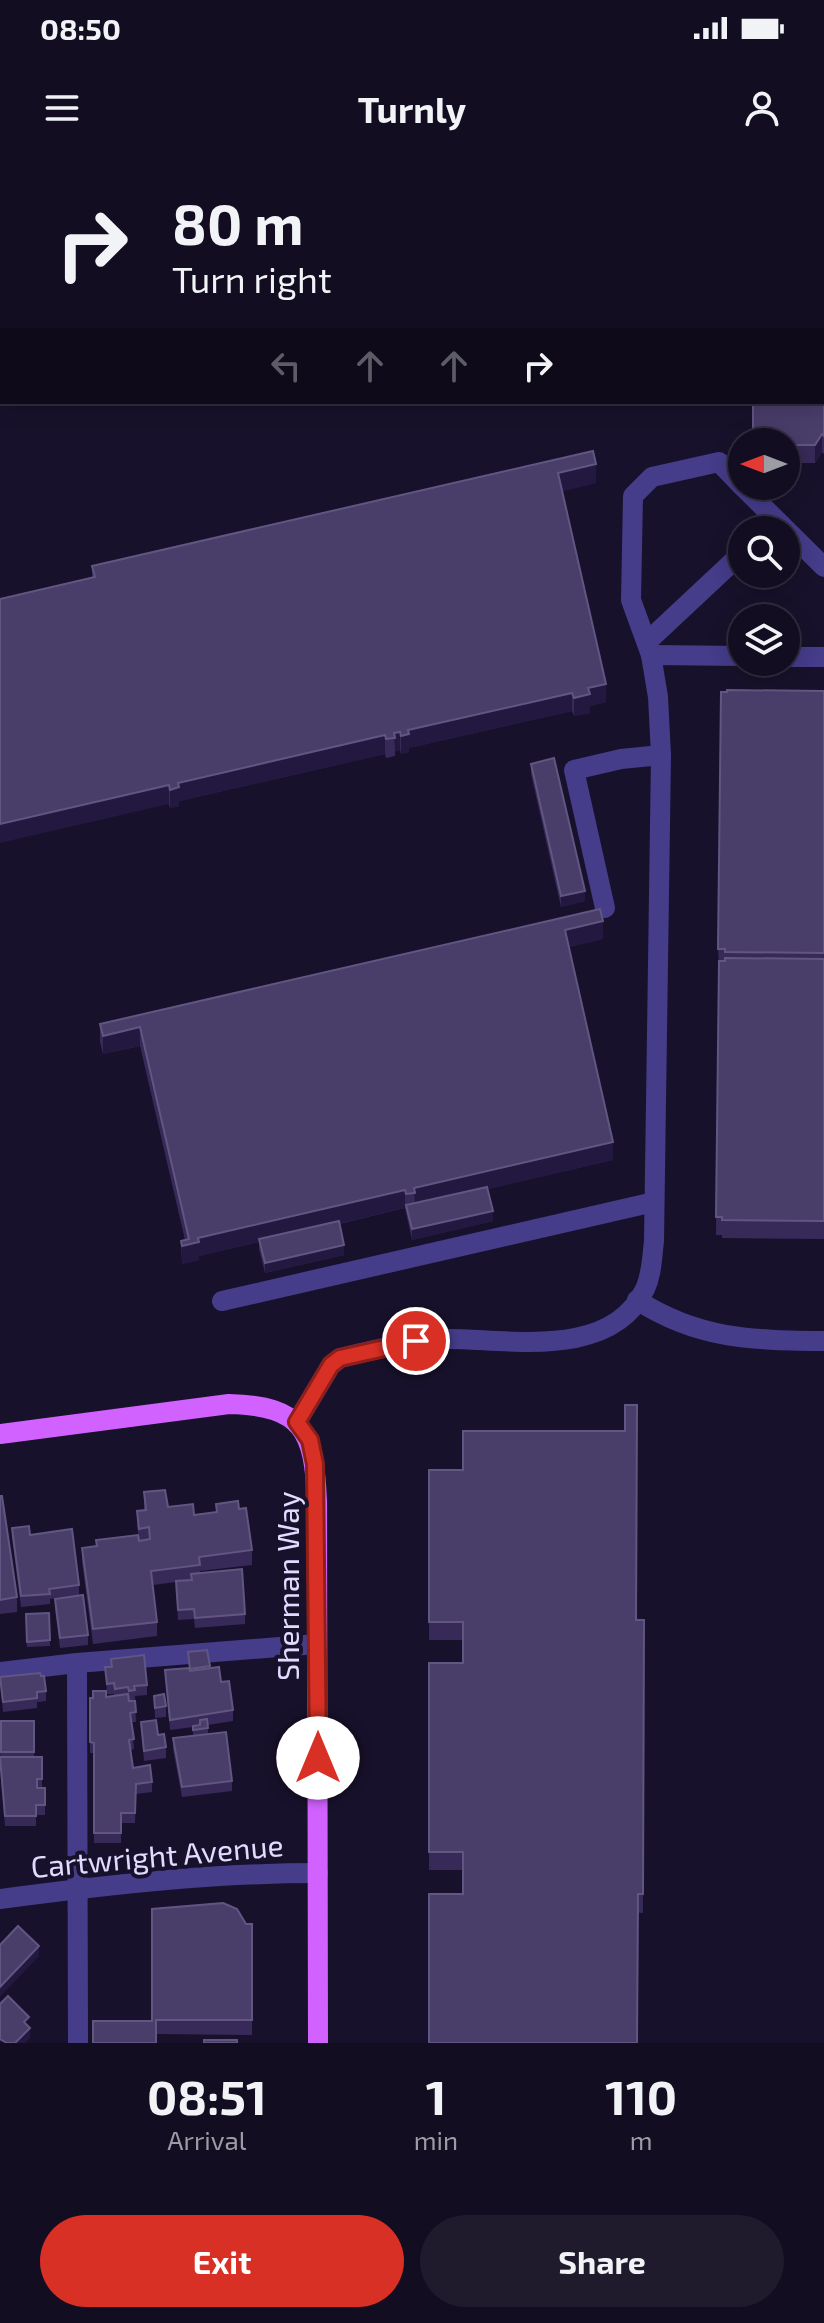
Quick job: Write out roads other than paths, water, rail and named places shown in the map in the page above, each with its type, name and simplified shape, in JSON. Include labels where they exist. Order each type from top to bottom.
[{"type":"main road","points":[[0,1434],[229,1404],[256,1405],[297,1422]]},
{"type":"main road","name":"Sherman Way","points":[[297,1422],[310,1440],[315,1464],[318,2043]]},
{"type":"street","points":[[297,1422],[331,1365],[340,1358],[431,1340],[521,1343],[574,1338],[618,1320],[645,1289],[651,1267],[654,1202],[661,755],[658,697],[649,648],[631,600],[633,496],[652,477],[719,462],[728,471]]},
{"type":"street","points":[[800,548],[824,567]]},
{"type":"street","points":[[649,648],[728,567]]},
{"type":"street","points":[[649,648],[728,655]]},
{"type":"street","points":[[800,657],[824,657]]},
{"type":"street","points":[[605,908],[574,770],[621,759],[661,755]]},
{"type":"street","points":[[222,1301],[654,1202]]},
{"type":"street","points":[[637,1300],[678,1322],[717,1334],[746,1340],[824,1341]]},
{"type":"street","points":[[0,1672],[317,1644]]},
{"type":"street","points":[[77,1663],[78,2043]]},
{"type":"street","name":"Cartwright Avenue","points":[[0,1899],[79,1888],[247,1873],[318,1873]]}]
